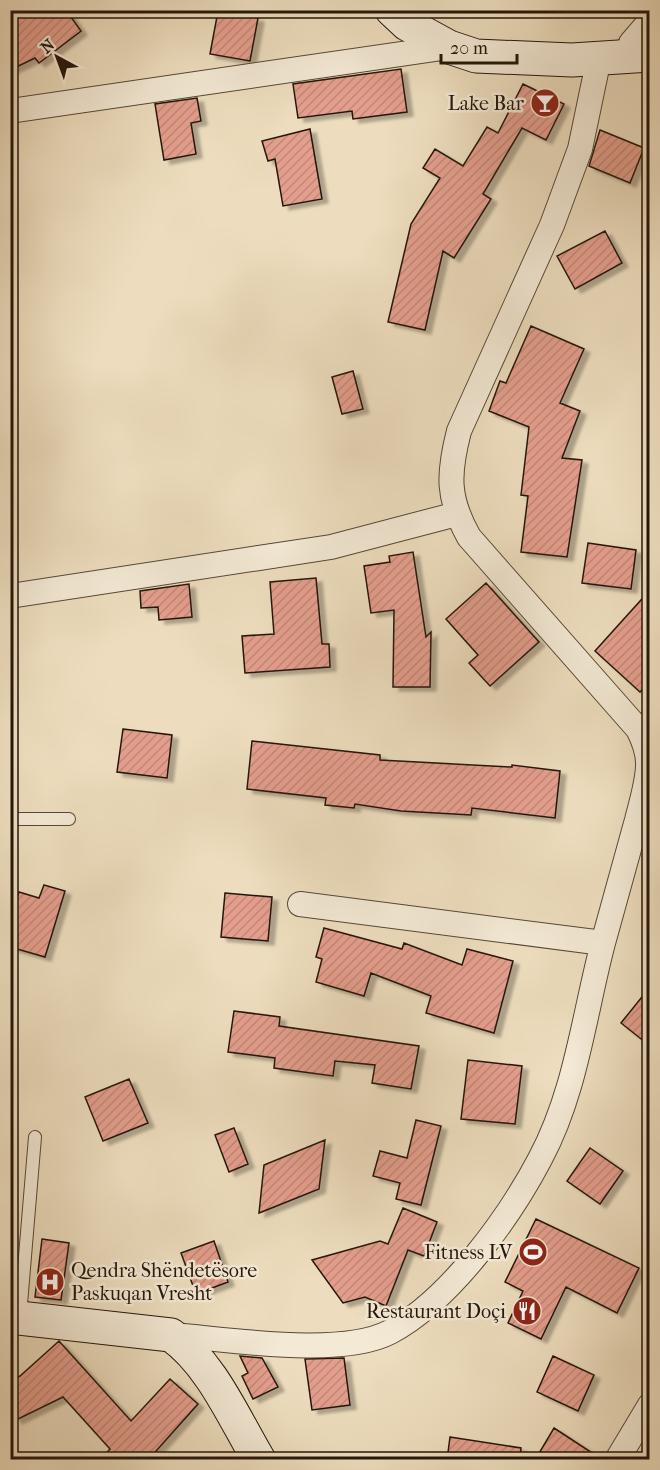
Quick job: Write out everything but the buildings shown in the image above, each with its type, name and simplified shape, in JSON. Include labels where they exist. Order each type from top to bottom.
[{"type":"street","points":[[392,10],[407,24],[449,47],[476,56],[572,60],[633,44]]},
{"type":"street","points":[[15,1317],[171,1335],[344,1344],[388,1333],[411,1320],[483,1247],[540,1159],[560,1116],[574,1070],[603,943],[648,768],[644,720],[469,537],[457,514],[451,493],[451,471],[459,431],[552,225],[580,149],[633,44]]},
{"type":"street","points":[[10,111],[449,47]]},
{"type":"street","points":[[10,596],[331,547],[457,514]]},
{"type":"street","points":[[300,904],[603,943]]},
{"type":"street","points":[[171,1335],[186,1346],[199,1362],[259,1460]]},
{"type":"street","points":[[617,1460],[650,1405]]},
{"type":"lane","points":[[10,819],[69,819]]},
{"type":"lane","points":[[15,1317],[35,1137]]},
{"type":"place","name":"Lake Bar","points":[[545,103]]},
{"type":"place","name":"Fitness LV","points":[[533,1252]]},
{"type":"place","name":"Qendra Shëndetësore Paskuqan Vresht","points":[[50,1282]]},
{"type":"place","name":"Restaurant Doçi","points":[[527,1311]]}]
